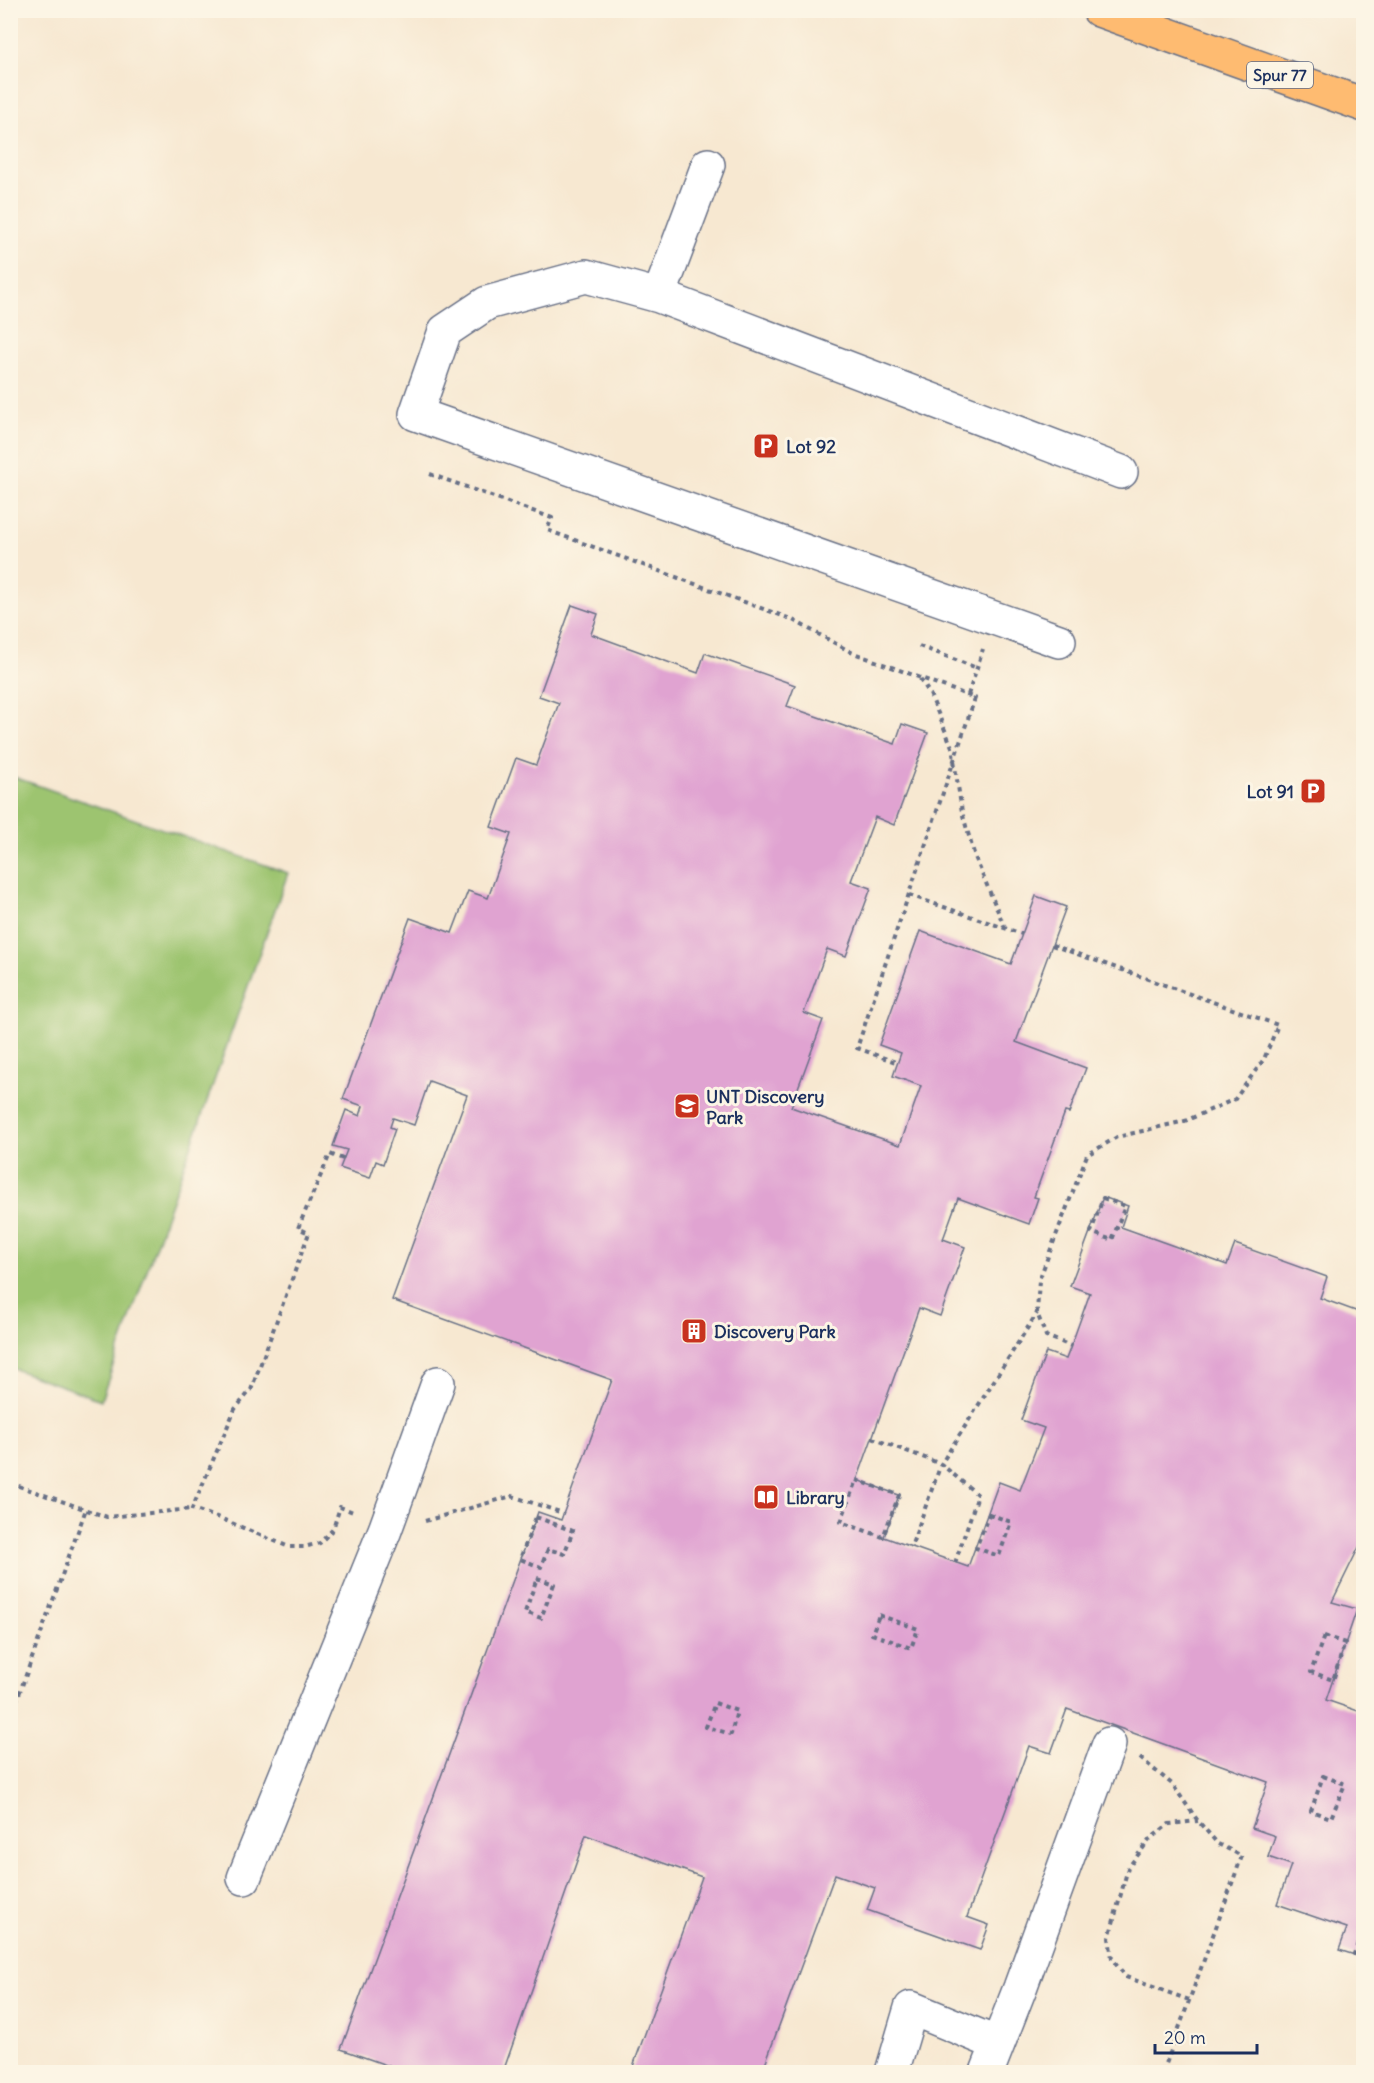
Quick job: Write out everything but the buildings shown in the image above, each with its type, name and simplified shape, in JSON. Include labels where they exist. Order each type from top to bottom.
[{"type":"main road","name":"Spur 77","points":[[1100,10],[1364,105]]},
{"type":"lane","points":[[659,296],[708,165]]},
{"type":"lane","points":[[1059,641],[416,414],[445,331],[487,303],[586,276],[659,296],[1121,472]]},
{"type":"lane","points":[[244,1878],[387,1525],[438,1383]]},
{"type":"lane","points":[[892,2073],[911,2008],[993,2058],[1109,1744]]},
{"type":"path","points":[[430,474],[552,518],[547,530],[791,619],[851,652],[975,698],[857,1048],[898,1062]]},
{"type":"path","points":[[968,696],[985,642]]},
{"type":"path","points":[[919,646],[977,668]]},
{"type":"path","points":[[920,678],[937,711],[955,759],[962,812],[975,857],[1005,928]]},
{"type":"path","points":[[909,895],[1022,934]]},
{"type":"path","points":[[911,1547],[941,1464],[1036,1312],[1039,1280],[1088,1155],[1117,1137],[1185,1121],[1235,1100],[1264,1059],[1278,1025],[1052,945]]},
{"type":"path","points":[[192,1509],[235,1408],[251,1390],[309,1233],[298,1228],[330,1155],[343,1159]]},
{"type":"path","points":[[1103,1198],[1125,1206],[1112,1240],[1091,1232],[1103,1198]]},
{"type":"path","points":[[1036,1312],[1046,1336],[1071,1346]]},
{"type":"path","points":[[872,1438],[941,1464],[978,1495],[955,1563]]},
{"type":"path","points":[[856,1480],[899,1495],[884,1537],[841,1522],[856,1480]]},
{"type":"path","points":[[10,1483],[107,1517],[192,1509],[289,1546],[304,1547],[320,1543],[333,1529],[340,1507],[399,1529],[512,1496],[563,1513]]},
{"type":"path","points":[[10,1719],[86,1509]]},
{"type":"path","points":[[989,1514],[1011,1522],[999,1556],[976,1548],[989,1514]]},
{"type":"path","points":[[536,1517],[573,1531],[564,1554],[548,1549],[541,1567],[520,1558],[536,1517]]},
{"type":"path","points":[[537,1578],[554,1584],[541,1618],[525,1612],[537,1578]]},
{"type":"path","points":[[879,1615],[918,1629],[911,1648],[872,1634],[879,1615]]},
{"type":"path","points":[[1324,1636],[1345,1643],[1333,1680],[1311,1672],[1324,1636]]},
{"type":"path","points":[[715,1702],[738,1711],[731,1734],[706,1727],[715,1702]]},
{"type":"path","points":[[1109,1744],[1132,1751],[1172,1784],[1198,1821],[1218,1844],[1242,1856],[1163,2073]]},
{"type":"path","points":[[1323,1776],[1345,1784],[1331,1818],[1311,1811],[1323,1776]]},
{"type":"path","points":[[1189,2000],[1126,1977],[1112,1958],[1109,1938],[1128,1868],[1133,1861],[1150,1839],[1169,1824],[1198,1821]]},
{"type":"path","points":[[1364,1926],[1354,1953],[1364,1956]]},
{"type":"green space","points":[[11,776],[288,873],[101,1400],[11,1368]]},
{"type":"place","name":"Lot 92","points":[[766,446]]},
{"type":"place","name":"Lot 91","points":[[1313,791]]},
{"type":"place","name":"UNT Discovery Park","points":[[687,1106]]},
{"type":"place","name":"Discovery Park","points":[[694,1331]]},
{"type":"place","name":"Library","points":[[766,1497]]}]
